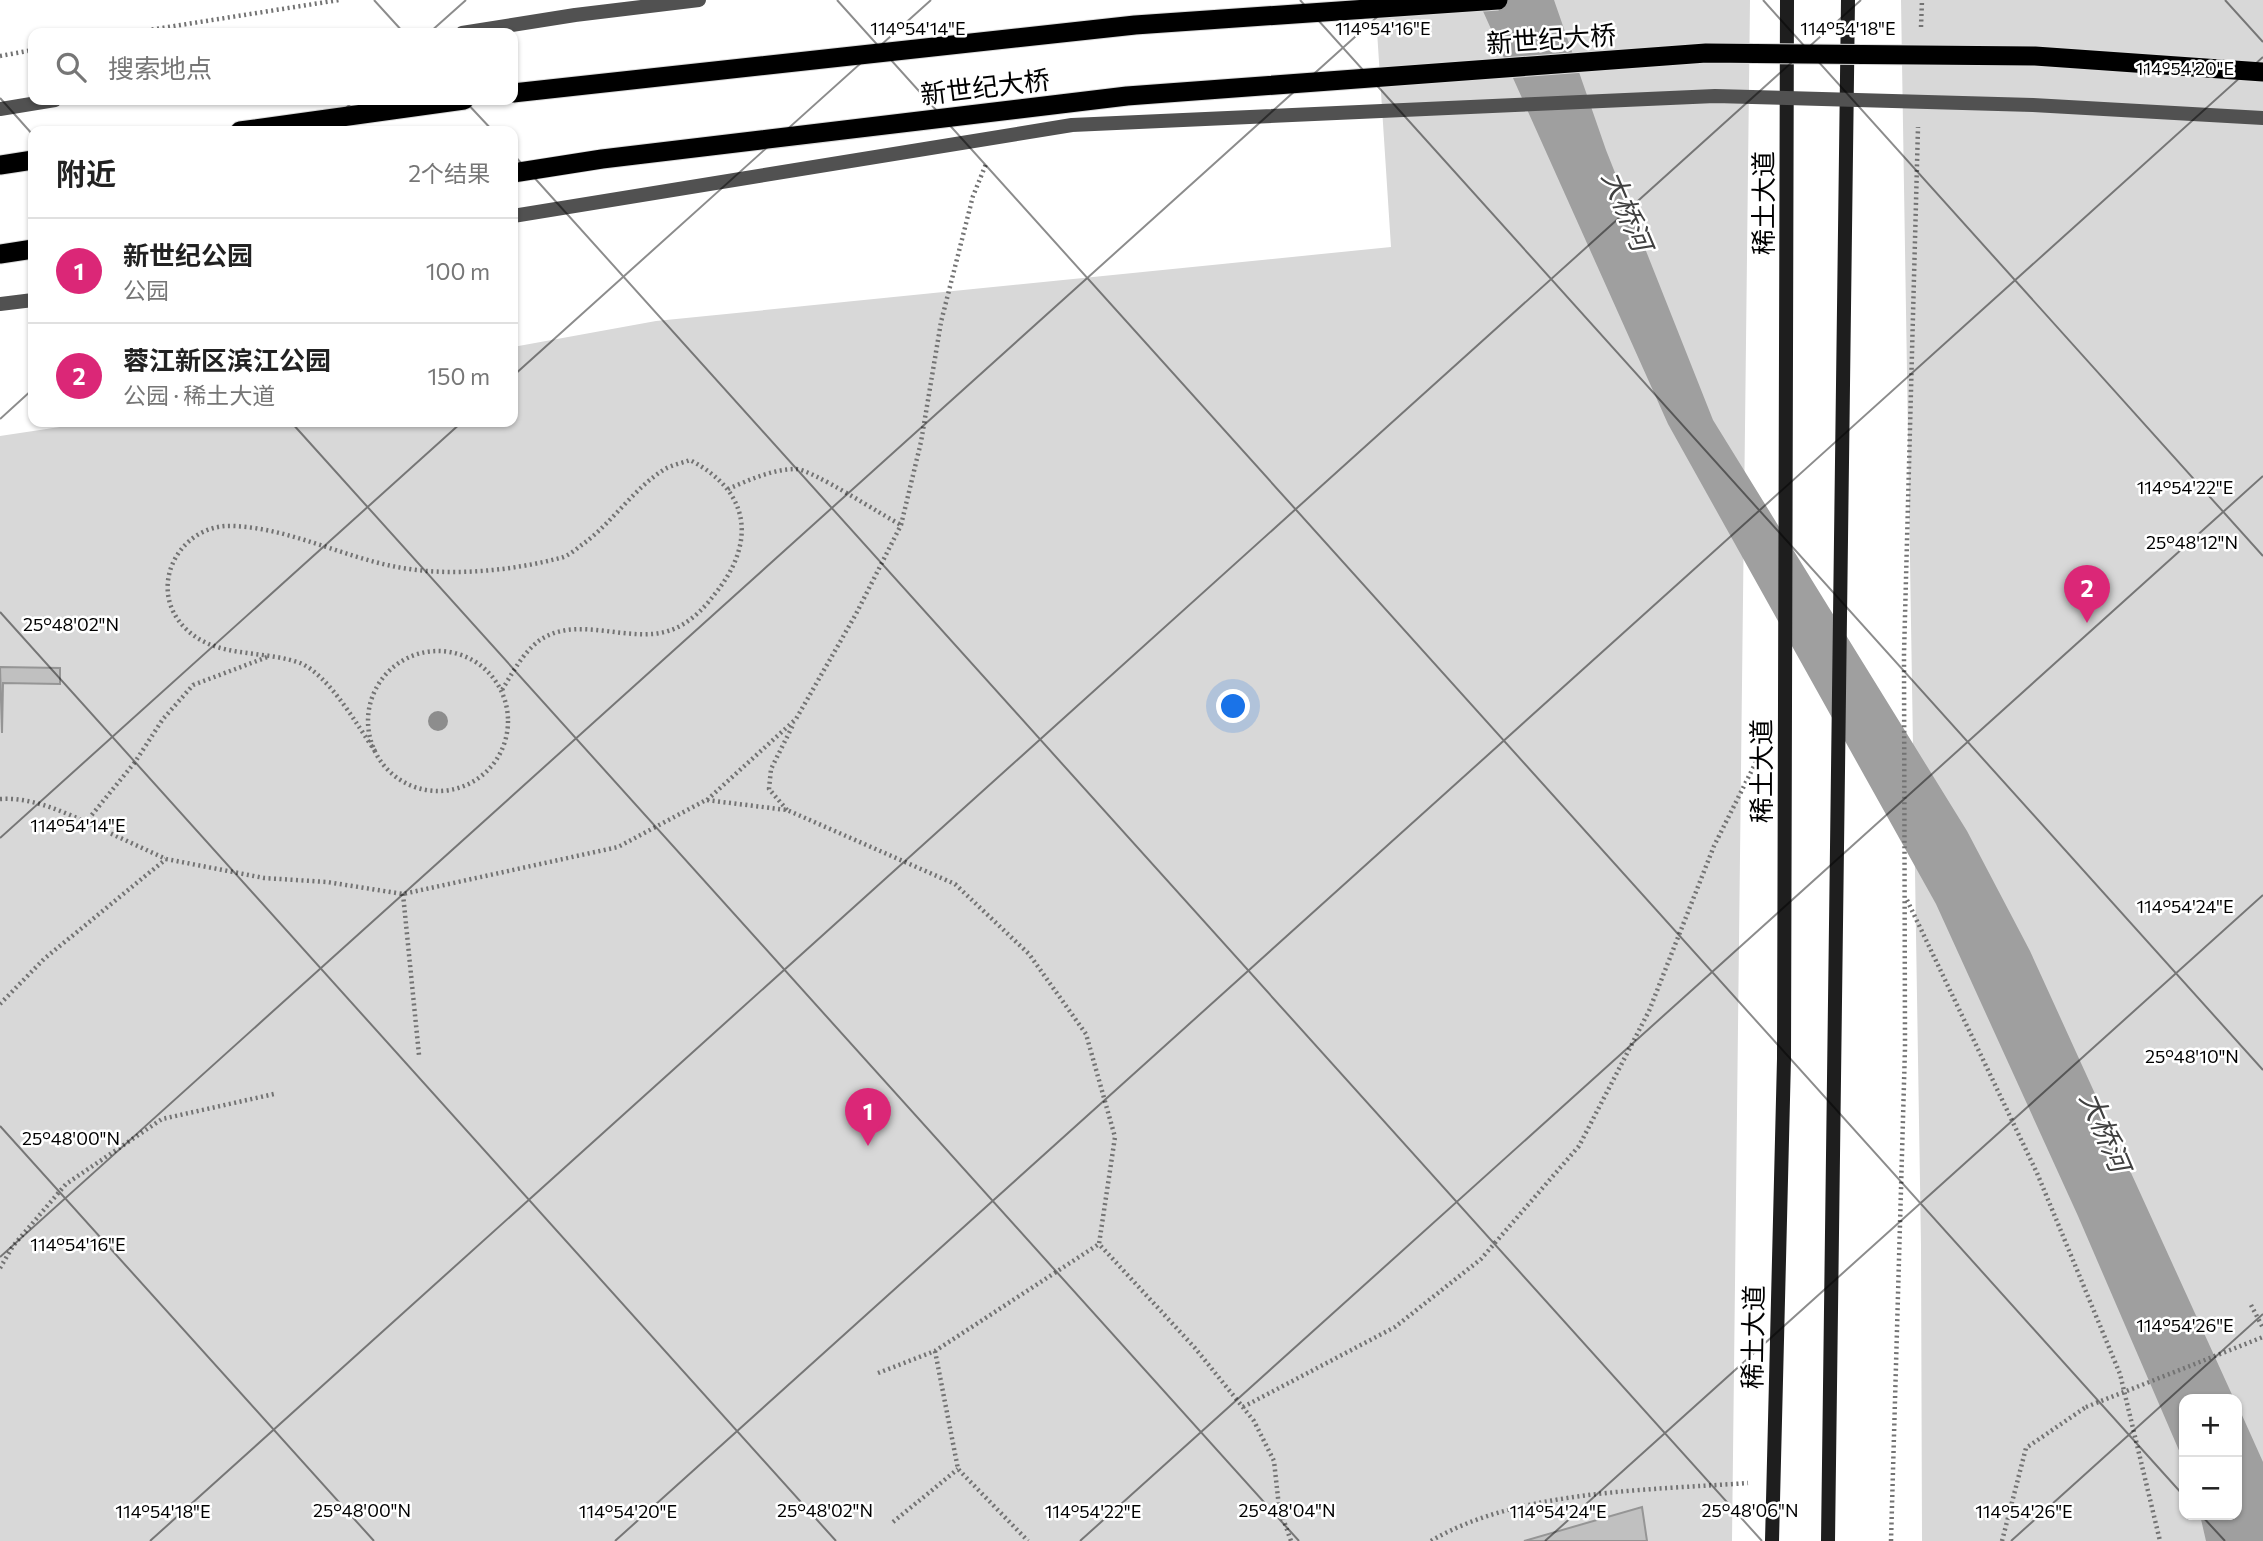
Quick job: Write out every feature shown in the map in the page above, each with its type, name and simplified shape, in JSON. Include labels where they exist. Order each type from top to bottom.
[{"type":"highway","name":"新世纪大桥","points":[[518,92],[1135,25],[1498,0]]},
{"type":"highway","name":"新世纪大桥","points":[[518,172],[616,157],[1127,96],[1706,53],[2035,56],[2263,72]]},
{"type":"highway","points":[[276,126],[428,105]]},
{"type":"highway","points":[[0,165],[28,161]]},
{"type":"highway","points":[[0,254],[28,250]]},
{"type":"main road","name":"稀土大道","points":[[1772,1541],[1784,1059],[1787,0]]},
{"type":"main road","points":[[1828,1541],[1848,0]]},
{"type":"street","points":[[493,28],[699,0]]},
{"type":"street","points":[[518,215],[1072,125],[1715,96],[2033,105],[2263,118]]},
{"type":"street","points":[[0,109],[28,104]]},
{"type":"street","points":[[1,305],[28,301]]},
{"type":"path","points":[[162,28],[339,0]]},
{"type":"path","points":[[1921,28],[1922,0]]},
{"type":"path","points":[[0,56],[28,51]]},
{"type":"path","points":[[1891,1541],[1905,1048],[1904,654],[1919,125]]},
{"type":"path","points":[[878,1373],[934,1351],[1099,1244],[1115,1136],[1086,1034],[1029,954],[955,884],[788,810],[774,799],[769,789],[771,769],[796,719],[856,614],[901,525],[921,442],[941,322],[973,196],[988,159]]},
{"type":"path","points":[[375,751],[370,742],[370,701],[385,674],[411,656],[442,651],[473,660],[490,673],[502,690],[508,710],[504,747],[482,776],[467,786],[431,791],[411,786],[393,775],[375,751],[333,691],[302,664],[271,656],[218,650],[187,631],[169,610],[165,586],[169,567],[195,538],[213,529],[232,526],[291,537],[397,567],[456,572],[564,557],[606,527],[665,469],[690,460],[707,469],[729,489],[742,517],[742,547],[732,574],[696,615],[668,631],[637,634],[595,630],[546,636],[532,647],[502,690]]},
{"type":"path","points":[[729,489],[759,476],[797,468],[824,479],[901,525]]},
{"type":"path","points":[[86,822],[135,762],[163,719],[194,685],[271,656]]},
{"type":"path","points":[[0,799],[13,798],[51,807],[166,859],[264,878],[327,882],[402,894],[618,847],[706,800],[796,719]]},
{"type":"path","points":[[1243,1407],[1395,1327],[1481,1259],[1580,1146],[1649,1011],[1714,846],[1761,751]]},
{"type":"path","points":[[706,800],[788,810]]},
{"type":"path","points":[[0,1004],[44,959],[166,859]]},
{"type":"path","points":[[402,894],[419,1055]]},
{"type":"path","points":[[1905,896],[2037,1173],[2120,1374],[2160,1541]]},
{"type":"path","points":[[0,1268],[13,1246],[66,1184],[162,1119],[274,1094]]},
{"type":"path","points":[[1099,1244],[1195,1348],[1254,1421],[1274,1461],[1279,1507],[1291,1541]]},
{"type":"path","points":[[2251,1305],[2263,1328]]},
{"type":"path","points":[[2002,1541],[2026,1448],[2086,1407],[2263,1337]]},
{"type":"path","points":[[934,1351],[958,1469],[1028,1541]]},
{"type":"path","points":[[893,1522],[958,1469]]},
{"type":"path","points":[[1431,1541],[1453,1528],[1542,1502],[1630,1491],[1773,1481]]},
{"type":"shaded area","points":[[1375,0],[1750,0],[1732,1541],[0,1541],[0,436],[60,427],[518,427],[518,346],[656,321],[1391,247]]},
{"type":"shaded area","points":[[1901,0],[2263,0],[2263,1541],[1922,1541],[1921,1245]]},
{"type":"water","name":"大桥河","points":[[1478,0],[1554,0],[1606,150],[1713,420],[1967,831],[2030,951],[2232,1394],[2179,1394],[2179,1450],[2078,1216],[1936,904],[1668,424]]},
{"type":"water","points":[[2242,1415],[2263,1462],[2263,1541],[2206,1541],[2201,1520],[2242,1520]]},
{"type":"building","points":[[0,667],[60,668],[60,684],[3,683],[2,733]]},
{"type":"building","points":[[1642,1507],[1647,1541],[1524,1541]]},
{"type":"place","name":"蓉江新区滨江公园","points":[[2087,623]]},
{"type":"place","name":"新世纪公园","points":[[868,1146]]}]
